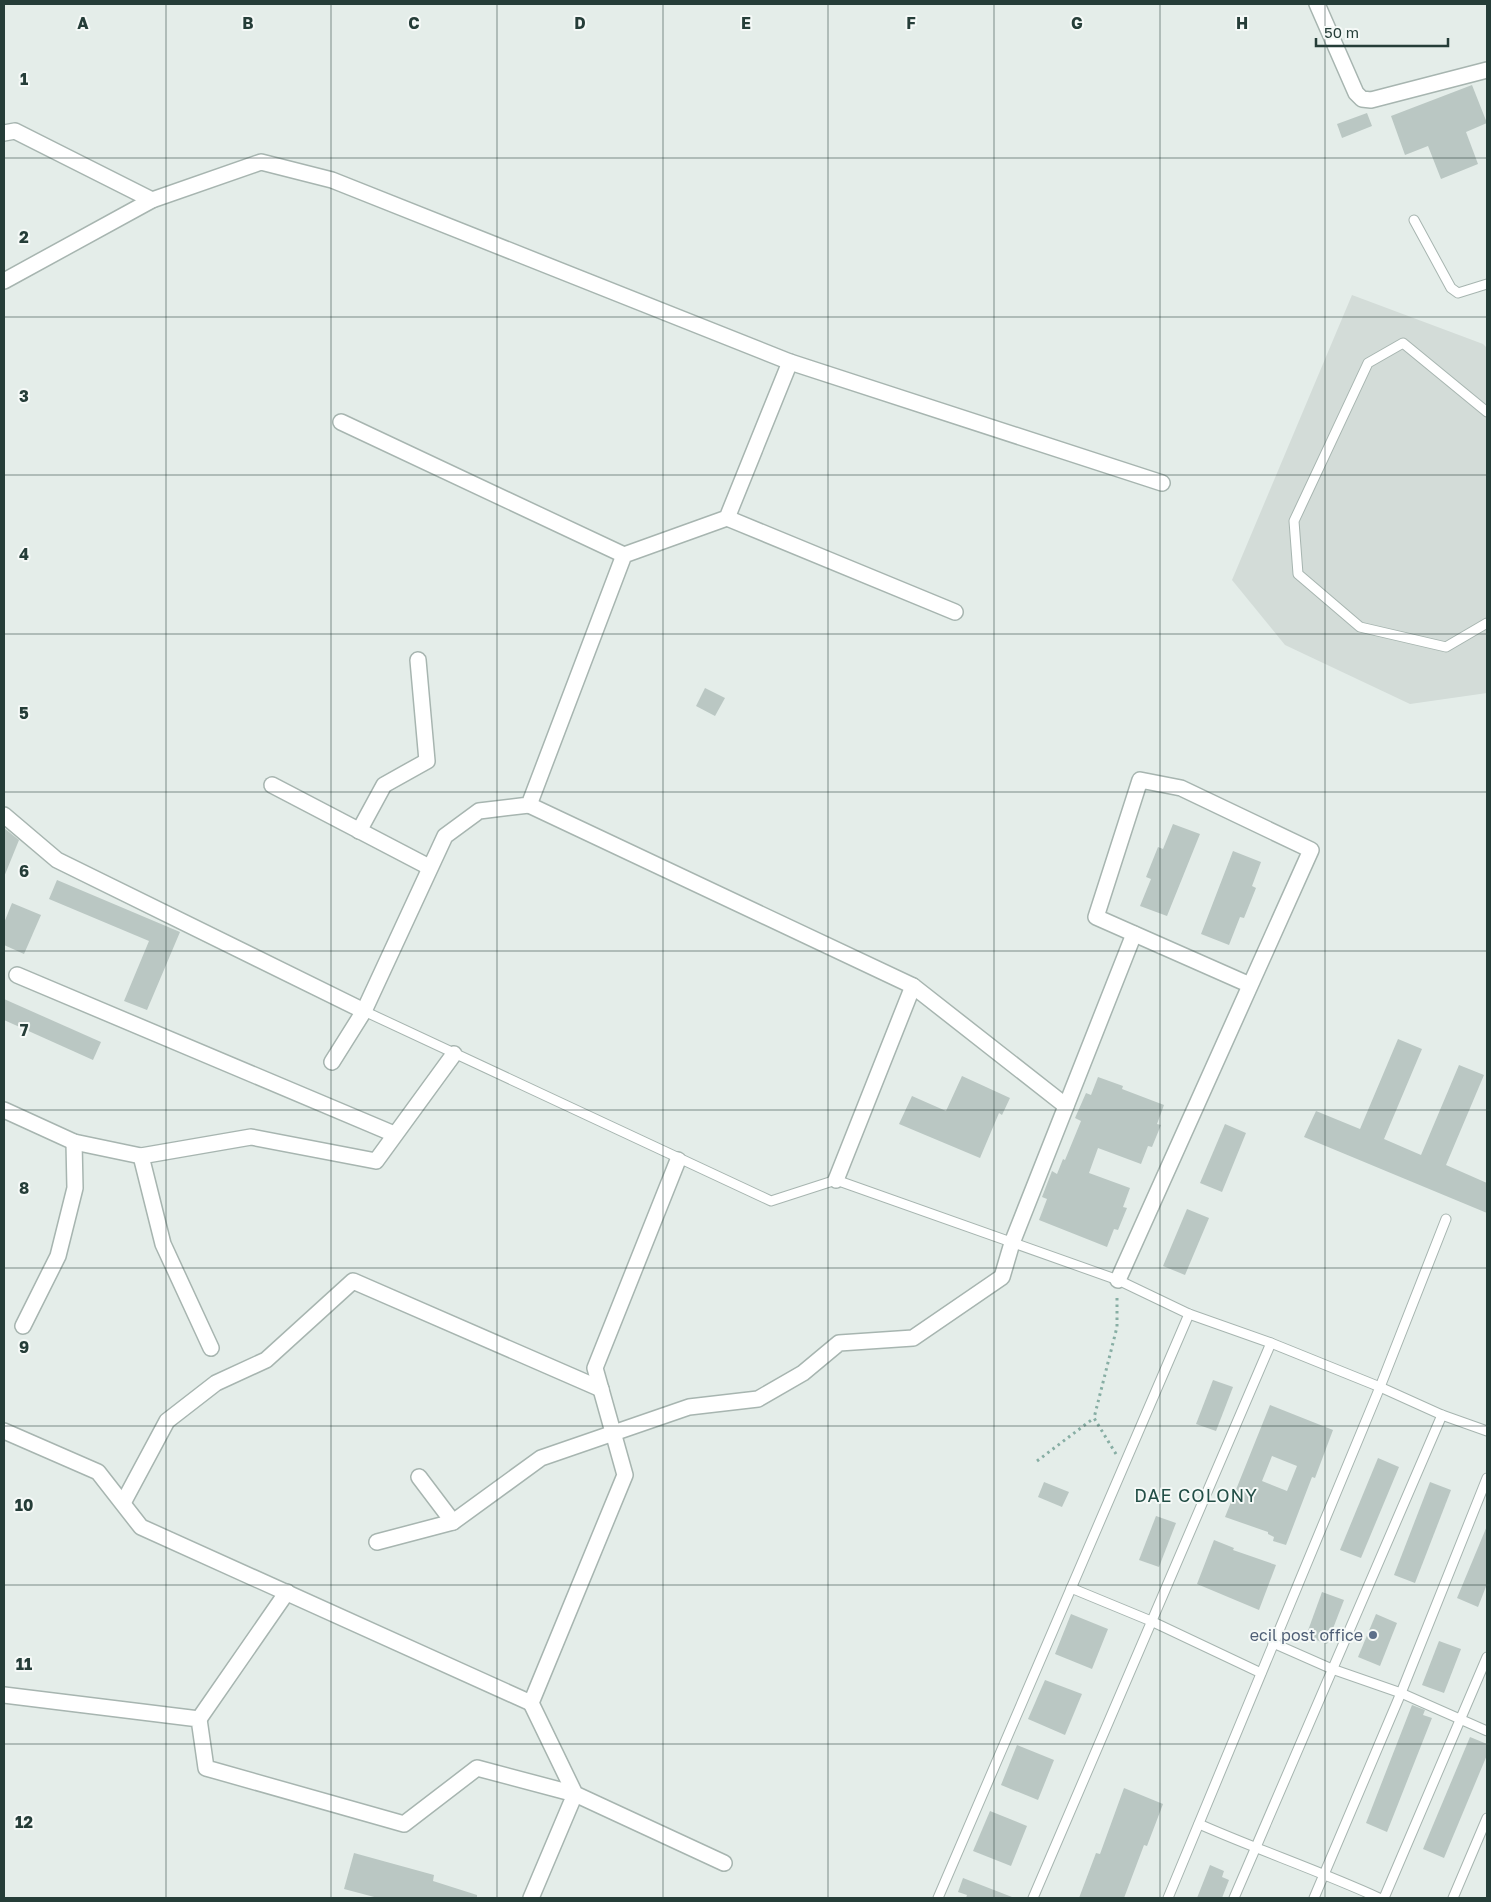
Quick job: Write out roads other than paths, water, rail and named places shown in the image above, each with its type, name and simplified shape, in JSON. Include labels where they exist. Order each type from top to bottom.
[{"type":"street","points":[[1317,4],[1356,93],[1362,99],[1371,100],[1487,70]]},
{"type":"street","points":[[4,133],[15,131],[152,200]]},
{"type":"street","points":[[4,281],[152,200],[261,162],[324,178],[790,362],[1162,483]]},
{"type":"street","points":[[727,518],[790,362]]},
{"type":"street","points":[[341,422],[624,555],[727,518],[955,612]]},
{"type":"street","points":[[529,805],[624,555]]},
{"type":"street","points":[[359,831],[384,785],[427,761],[418,660]]},
{"type":"street","points":[[1118,1280],[1311,850],[1181,788],[1140,780],[1096,917],[1250,985]]},
{"type":"street","points":[[272,785],[429,867]]},
{"type":"street","points":[[332,1062],[364,1011],[445,836],[479,810],[529,805],[913,986],[1066,1106]]},
{"type":"street","points":[[4,815],[57,860],[364,1011]]},
{"type":"street","points":[[377,1542],[452,1522],[541,1458],[689,1407],[758,1399],[803,1373],[839,1343],[913,1338],[1002,1277],[1012,1242],[1134,934]]},
{"type":"street","points":[[18,975],[394,1134]]},
{"type":"street","points":[[836,1180],[913,986]]},
{"type":"street","points":[[4,1110],[74,1142],[141,1156],[251,1137],[376,1161],[454,1054]]},
{"type":"street","points":[[23,1326],[58,1256],[75,1188],[74,1142]]},
{"type":"street","points":[[141,1156],[163,1244],[211,1348]]},
{"type":"street","points":[[531,1703],[625,1475],[595,1368],[678,1160]]},
{"type":"street","points":[[123,1503],[167,1421],[216,1383],[266,1360],[353,1281],[601,1390]]},
{"type":"street","points":[[4,1431],[98,1472],[141,1527],[531,1703],[575,1794],[531,1898]]},
{"type":"street","points":[[419,1477],[452,1522]]},
{"type":"street","points":[[287,1592],[199,1719],[206,1768],[404,1824],[477,1768],[575,1794],[724,1863]]},
{"type":"street","points":[[4,1695],[199,1719]]},
{"type":"lane","points":[[1414,220],[1451,288],[1458,294],[1487,284]]},
{"type":"lane","points":[[1487,412],[1403,343],[1368,363],[1294,522],[1298,574],[1360,626],[1446,647],[1487,622]]},
{"type":"lane","points":[[364,1011],[678,1160],[772,1201],[836,1180],[1118,1280],[1189,1314],[1271,1344],[1380,1387],[1442,1415],[1487,1431]]},
{"type":"lane","points":[[1168,1898],[1380,1387],[1446,1219]]},
{"type":"lane","points":[[938,1898],[1189,1314]]},
{"type":"lane","points":[[1033,1898],[1271,1344]]},
{"type":"lane","points":[[1234,1898],[1442,1415]]},
{"type":"lane","points":[[1314,1898],[1401,1694],[1487,1478]]},
{"type":"lane","points":[[1070,1588],[1151,1621],[1261,1672]]},
{"type":"lane","points":[[1273,1643],[1332,1669],[1401,1694],[1487,1731]]},
{"type":"lane","points":[[1384,1898],[1487,1657]]},
{"type":"lane","points":[[1453,1898],[1487,1818]]},
{"type":"lane","points":[[1199,1824],[1255,1849],[1324,1873],[1379,1898]]},
{"type":"place","name":"ecil post office","points":[[1373,1635]]},
{"type":"district","name":"DAE COLONY","points":[[1196,1496]]}]
